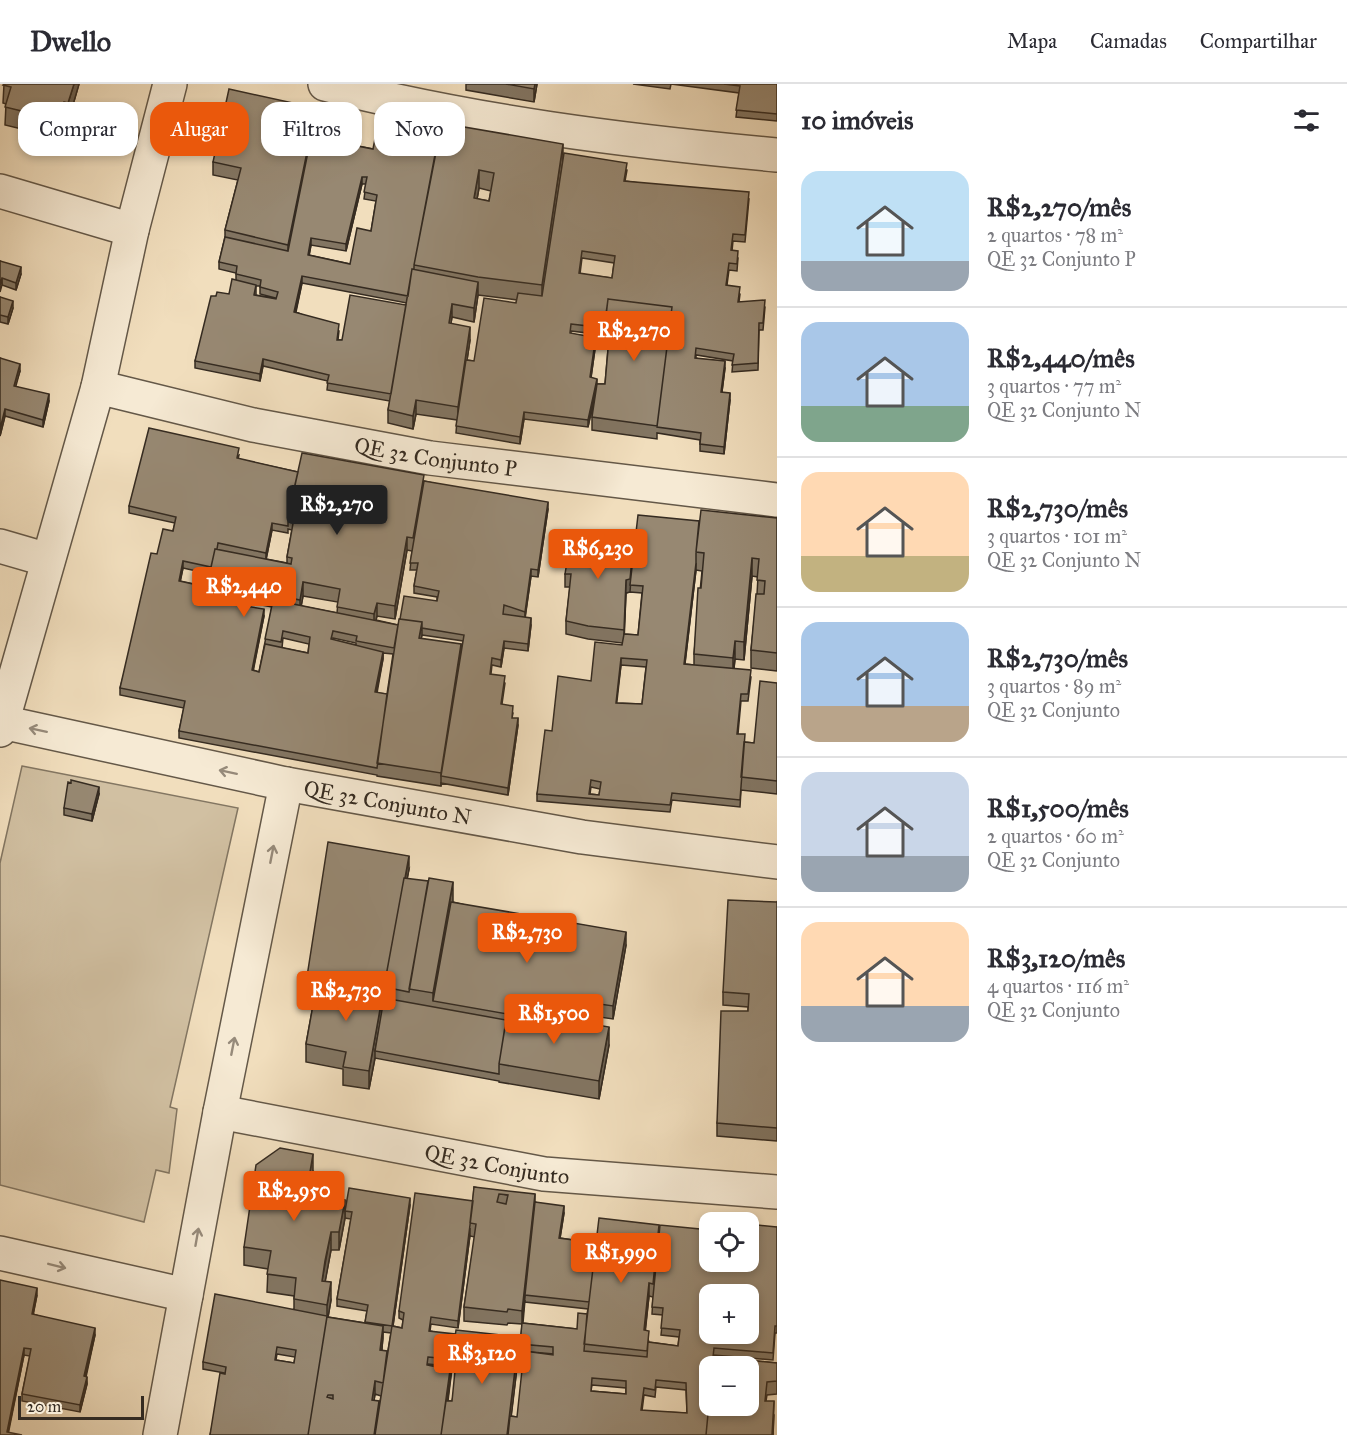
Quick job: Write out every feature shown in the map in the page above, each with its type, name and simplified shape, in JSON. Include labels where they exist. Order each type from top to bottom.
[{"type":"street","points":[[1,726],[98,387],[132,230],[170,84]]},
{"type":"street","points":[[325,84],[392,101],[551,129],[646,143],[777,155]]},
{"type":"street","points":[[0,190],[132,230]]},
{"type":"street","name":"QE 32 Conjunto P","points":[[98,387],[253,425],[430,458],[777,500]]},
{"type":"street","points":[[0,546],[48,560]]},
{"type":"street","name":"QE 32 Conjunto N","points":[[1,726],[285,784],[582,837],[777,862]]},
{"type":"street","points":[[160,1435],[220,1112],[285,784]]},
{"type":"street","name":"QE 32 Conjunto","points":[[220,1112],[544,1174],[777,1192]]},
{"type":"street","points":[[0,1253],[186,1295]]},
{"type":"shaded area","points":[[22,766],[238,808],[170,1107],[177,1109],[169,1173],[156,1170],[144,1222],[0,1185],[0,863]]},
{"type":"building","points":[[74,84],[68,102],[18,102],[18,110],[5,107],[11,87],[3,85]]},
{"type":"building","points":[[506,84],[535,84],[534,89]]},
{"type":"building","points":[[724,84],[777,84],[777,114],[736,110],[740,86]]},
{"type":"building","points":[[229,89],[289,102],[261,102],[261,156],[306,156],[288,245],[225,230],[241,168],[213,162],[214,156],[249,156],[249,102],[226,102]]},
{"type":"building","points":[[465,127],[563,144],[542,285],[478,277],[414,265],[435,156],[465,156]],"holes":[[[479,170],[494,173],[489,201],[474,198]]]},
{"type":"building","points":[[374,144],[374,156],[435,156],[408,296],[302,276],[294,312],[339,324],[337,340],[342,340],[350,295],[406,305],[391,394],[327,383],[329,375],[263,359],[260,374],[195,361],[211,296],[216,296],[217,292],[229,294],[232,279],[256,285],[254,295],[276,299],[278,292],[260,287],[261,280],[236,274],[237,266],[219,262],[225,237],[288,251],[307,156],[362,156],[362,147],[373,149]],"holes":[[[362,177],[367,177],[364,192],[377,195],[371,231],[357,228],[350,264],[308,255],[311,238],[346,244]]]},
{"type":"building","points":[[564,153],[627,163],[624,181],[749,192],[745,235],[733,234],[731,250],[738,251],[737,264],[729,263],[726,285],[740,287],[738,302],[765,300],[763,323],[759,323],[758,363],[732,365],[734,354],[696,348],[695,358],[725,361],[721,392],[730,393],[724,447],[700,444],[701,433],[657,427],[672,307],[608,299],[603,342],[595,342],[590,377],[597,379],[588,420],[524,412],[520,437],[456,426],[466,360],[474,361],[484,298],[516,303],[518,293],[542,296]],"holes":[[[582,251],[615,256],[612,278],[579,273]],[[571,324],[588,326],[586,336],[570,333]]]},
{"type":"building","points":[[0,261],[21,267],[16,283],[2,278],[0,285]]},
{"type":"building","points":[[412,269],[478,282],[474,308],[452,304],[449,323],[470,327],[458,407],[416,400],[413,416],[388,410]]},
{"type":"building","points":[[0,297],[13,301],[8,317],[0,315]]},
{"type":"building","points":[[608,299],[672,307],[657,426],[592,417],[597,384],[605,384],[609,338],[619,338],[603,336]],"holes":[[[628,323],[653,327],[651,342],[626,339]]]},
{"type":"building","points":[[0,358],[20,364],[14,386],[49,394],[43,420],[5,409],[0,429]]},
{"type":"building","points":[[149,428],[239,448],[237,458],[298,472],[288,516],[288,526],[272,523],[266,553],[218,543],[211,567],[183,561],[179,581],[247,596],[245,606],[264,609],[252,670],[259,672],[265,644],[308,653],[310,637],[283,631],[281,642],[265,639],[273,600],[398,625],[394,648],[356,641],[357,636],[333,631],[331,639],[383,652],[375,692],[387,694],[377,768],[179,731],[185,701],[120,688],[151,553],[157,554],[163,529],[173,531],[176,517],[129,506]]},
{"type":"building","points":[[302,453],[424,475],[413,538],[407,537],[395,606],[377,603],[374,614],[337,607],[340,589],[303,582],[300,600],[208,581],[215,549],[291,564],[292,558],[287,557],[294,518],[288,516]]},
{"type":"building","points":[[424,481],[548,502],[538,570],[531,569],[525,612],[504,605],[503,614],[531,618],[528,644],[504,641],[501,660],[492,658],[490,674],[505,676],[501,704],[513,706],[512,718],[518,718],[508,788],[441,776],[464,635],[422,628],[422,622],[400,619],[404,596],[437,601],[439,591],[414,586],[418,563],[410,563]]},
{"type":"building","points":[[701,510],[777,518],[777,653],[751,650],[756,594],[764,594],[765,581],[757,580],[759,559],[752,558],[744,642],[735,641],[733,658],[694,654],[698,588],[701,588],[704,553],[696,552]]},
{"type":"building","points":[[638,515],[699,521],[684,664],[751,670],[748,694],[741,694],[737,734],[745,734],[740,800],[672,793],[670,805],[537,794],[545,730],[552,731],[558,676],[591,681],[595,642],[622,645],[624,634],[638,635],[643,586],[630,585]],"holes":[[[621,658],[647,660],[642,704],[616,703]],[[591,780],[601,782],[599,795],[589,794]]]},
{"type":"building","points":[[572,532],[634,539],[630,579],[626,580],[624,630],[566,621],[571,574],[565,574]]},
{"type":"building","points":[[399,619],[422,622],[419,638],[461,644],[441,773],[377,763]]},
{"type":"building","points":[[760,681],[777,683],[777,781],[741,777],[744,742],[754,743]]},
{"type":"building","points":[[71,780],[99,787],[92,814],[64,808],[68,782],[71,783]]},
{"type":"building","points":[[328,842],[409,856],[384,987],[359,983],[358,990],[317,983],[316,988],[306,983]]},
{"type":"building","points":[[404,878],[428,881],[409,992],[384,987]]},
{"type":"building","points":[[429,878],[453,882],[433,993],[409,989]]},
{"type":"building","points":[[728,900],[777,902],[777,1128],[717,1123],[721,1011],[748,1011],[749,994],[723,992]]},
{"type":"building","points":[[451,902],[626,932],[613,1006],[586,1002],[583,1023],[508,1009],[507,1014],[433,1001]]},
{"type":"building","points":[[317,983],[358,990],[359,983],[384,987],[369,1071],[343,1067],[346,1052],[306,1044]]},
{"type":"building","points":[[384,998],[506,1020],[499,1074],[375,1051]]},
{"type":"building","points":[[508,1009],[609,1027],[599,1081],[499,1064]]},
{"type":"building","points":[[280,1148],[313,1154],[308,1184],[340,1189],[338,1199],[345,1200],[339,1232],[331,1232],[325,1261],[322,1281],[331,1282],[327,1305],[294,1299],[296,1278],[267,1274],[271,1251],[244,1247],[256,1165]]},
{"type":"building","points":[[474,1187],[535,1194],[522,1311],[508,1309],[507,1312],[464,1307],[476,1224],[470,1223]],"holes":[[[499,1194],[508,1195],[506,1204],[497,1202]]]},
{"type":"building","points":[[349,1188],[410,1198],[392,1326],[365,1322],[368,1305],[337,1299],[352,1212],[345,1211]]},
{"type":"building","points":[[415,1193],[473,1201],[458,1321],[431,1317],[429,1331],[455,1334],[441,1435],[375,1435],[392,1326],[402,1328],[404,1313],[399,1311]],"holes":[[[428,1357],[438,1358],[437,1367],[427,1365]]]},
{"type":"building","points":[[535,1202],[564,1206],[559,1238],[596,1243],[589,1302],[525,1295]]},
{"type":"building","points":[[599,1218],[659,1225],[653,1284],[649,1283],[644,1330],[649,1331],[647,1351],[584,1344]]},
{"type":"building","points":[[660,1225],[699,1229],[699,1272],[759,1272],[759,1225],[777,1227],[777,1326],[775,1326],[773,1353],[714,1348],[713,1356],[699,1356],[699,1416],[708,1416],[706,1435],[508,1435],[510,1416],[517,1417],[524,1351],[553,1355],[553,1347],[520,1344],[522,1323],[577,1329],[578,1313],[587,1314],[584,1351],[647,1357],[648,1342],[678,1346],[680,1330],[661,1328],[663,1308],[652,1307]],"holes":[[[592,1378],[626,1381],[626,1394],[591,1391]],[[656,1380],[686,1383],[687,1413],[641,1410],[644,1388],[655,1390]]]},
{"type":"building","points":[[0,1280],[37,1288],[32,1314],[95,1328],[80,1405],[22,1394],[31,1349],[24,1348],[7,1432],[22,1435],[0,1435]]},
{"type":"building","points":[[215,1294],[327,1316],[308,1435],[210,1435],[220,1373],[225,1374],[226,1367],[203,1362]],"holes":[[[277,1347],[296,1350],[294,1363],[275,1360]]]},
{"type":"building","points":[[327,1317],[383,1326],[380,1350],[387,1351],[383,1383],[375,1381],[372,1400],[379,1401],[374,1435],[308,1435]]},
{"type":"building","points":[[456,1330],[519,1337],[507,1435],[441,1435],[446,1401],[452,1401],[456,1361],[462,1360],[464,1345],[454,1344]]},
{"type":"building","points":[[759,1361],[777,1363],[777,1381],[767,1382],[765,1401],[774,1401],[772,1435],[706,1435],[708,1416],[759,1416]]}]
